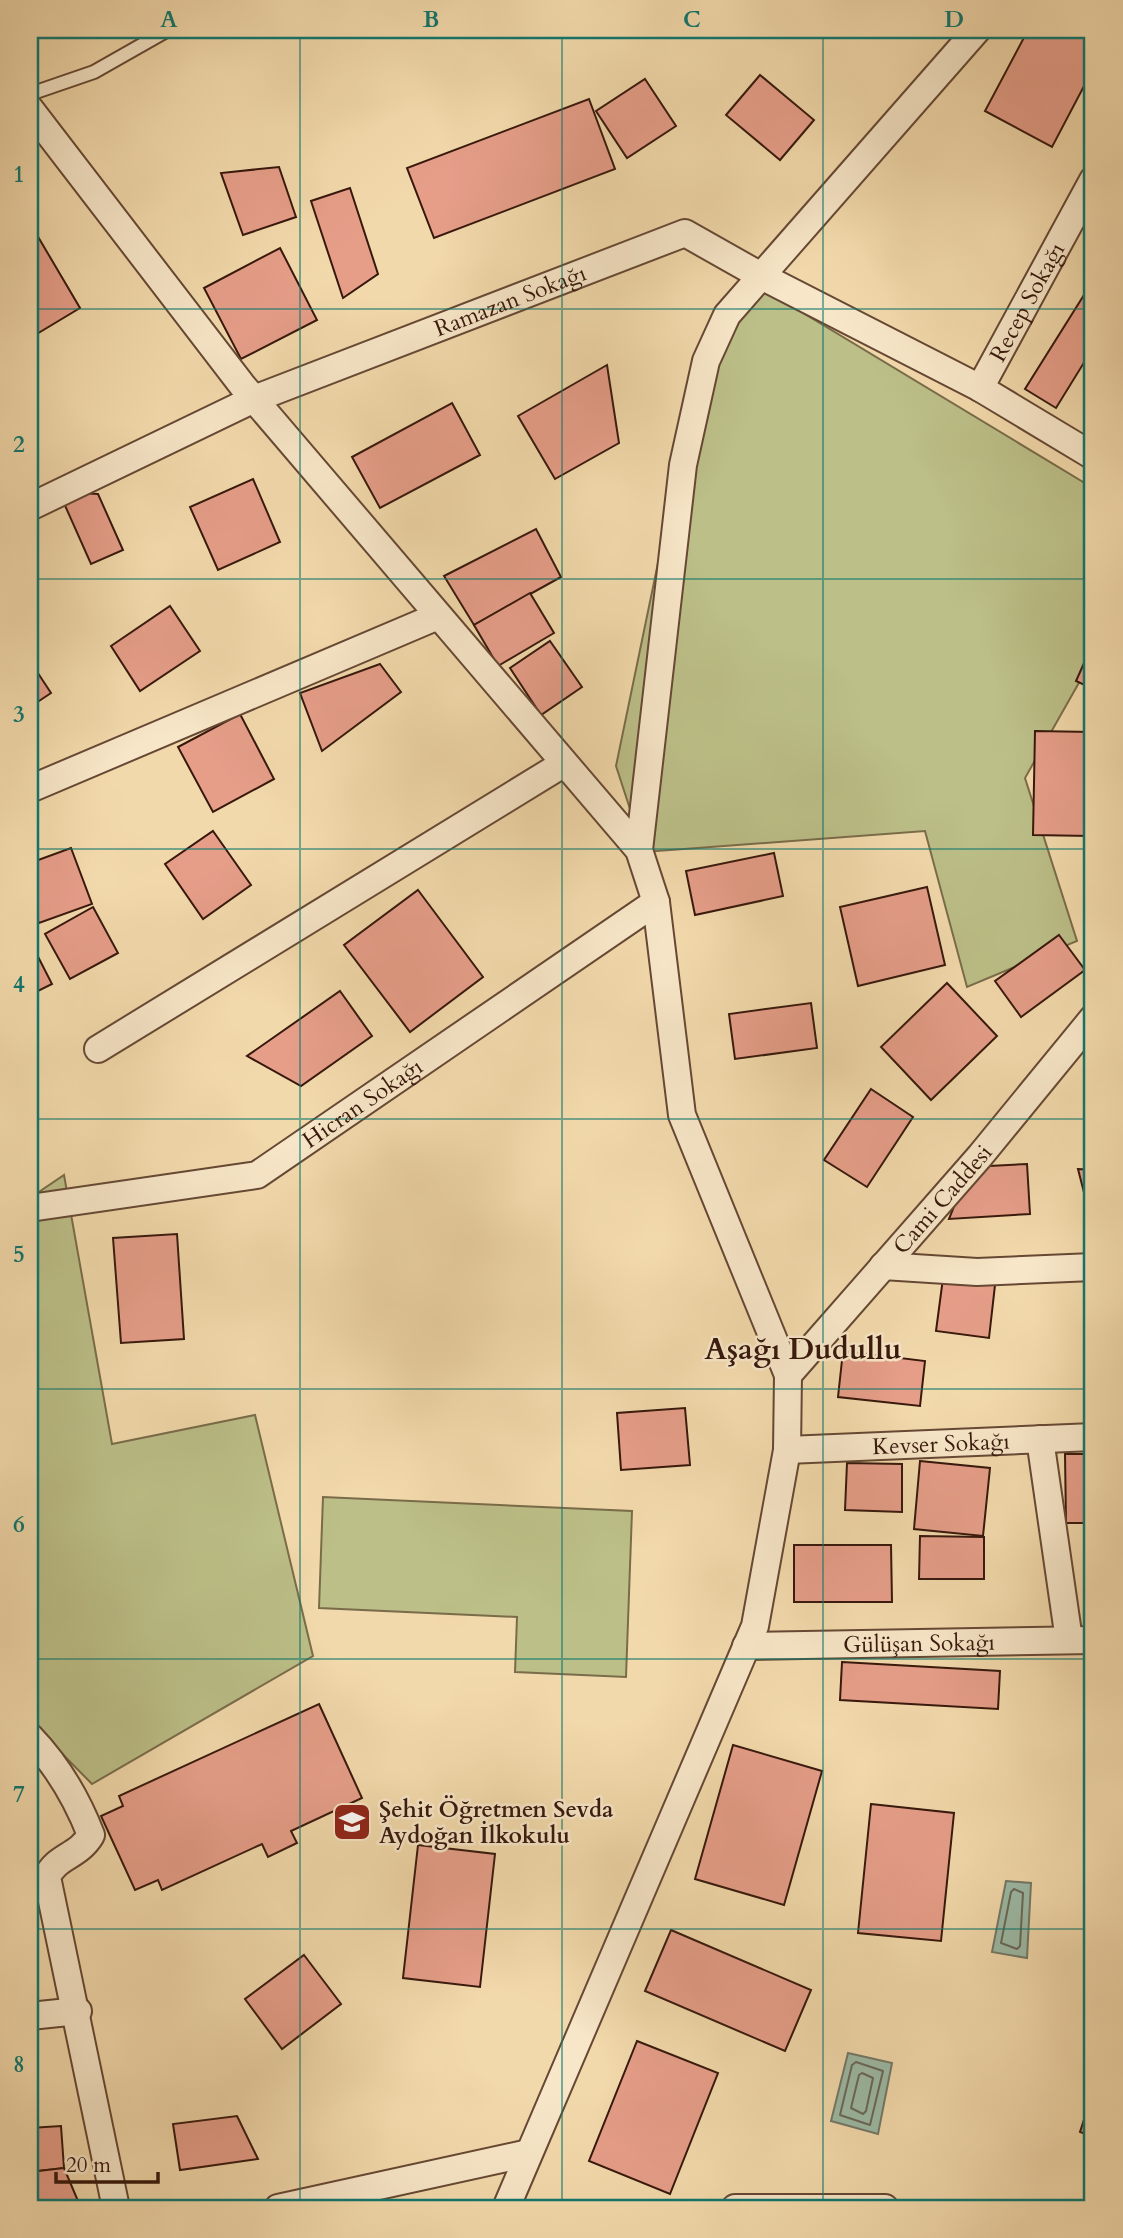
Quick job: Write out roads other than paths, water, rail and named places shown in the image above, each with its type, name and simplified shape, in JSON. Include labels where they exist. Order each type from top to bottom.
[{"type":"street","points":[[639,850],[683,466],[706,361],[727,315],[976,30]]},
{"type":"street","points":[[30,109],[254,399],[639,850],[656,902],[682,1115],[788,1375],[787,1450],[755,1626],[506,2208]]},
{"type":"street","name":"Recep Sokağı","points":[[980,388],[1093,182]]},
{"type":"street","name":"Ramazan Sokağı","points":[[254,399],[685,233],[761,276]]},
{"type":"street","points":[[761,276],[980,388],[1093,456]]},
{"type":"street","points":[[30,507],[254,399]]},
{"type":"street","points":[[30,789],[438,616]]},
{"type":"street","points":[[98,1049],[563,764]]},
{"type":"street","name":"Hicran Sokağı","points":[[30,1208],[257,1175],[656,902]]},
{"type":"street","name":"Cami Caddesi","points":[[788,1375],[980,1156],[1093,1018]]},
{"type":"street","points":[[883,1266],[977,1272],[1093,1267]]},
{"type":"street","name":"Kevser Sokağı","points":[[787,1450],[1093,1437]]},
{"type":"street","points":[[1040,1439],[1081,1640]]},
{"type":"street","name":"Gülüşan Sokağı","points":[[746,1646],[1081,1640]]},
{"type":"street","points":[[30,1737],[49,1756],[82,1813],[91,1835],[83,1849],[51,1867],[47,1877],[78,2011],[116,2208]]},
{"type":"street","points":[[30,2016],[78,2011]]},
{"type":"street","points":[[278,2208],[529,2153]]},
{"type":"street","points":[[734,2208],[885,2208]]},
{"type":"lane","points":[[30,94],[94,72],[168,30]]},
{"type":"water","points":[[1006,1881],[1031,1883],[1027,1958],[992,1952]]},
{"type":"water","points":[[848,2053],[892,2063],[878,2134],[831,2121]]},
{"type":"place","name":"Şehit Öğretmen Sevda Aydoğan İlkokulu","points":[[352,1822]]},
{"type":"district","name":"Aşağı Dudullu","points":[[803,1349]]}]
